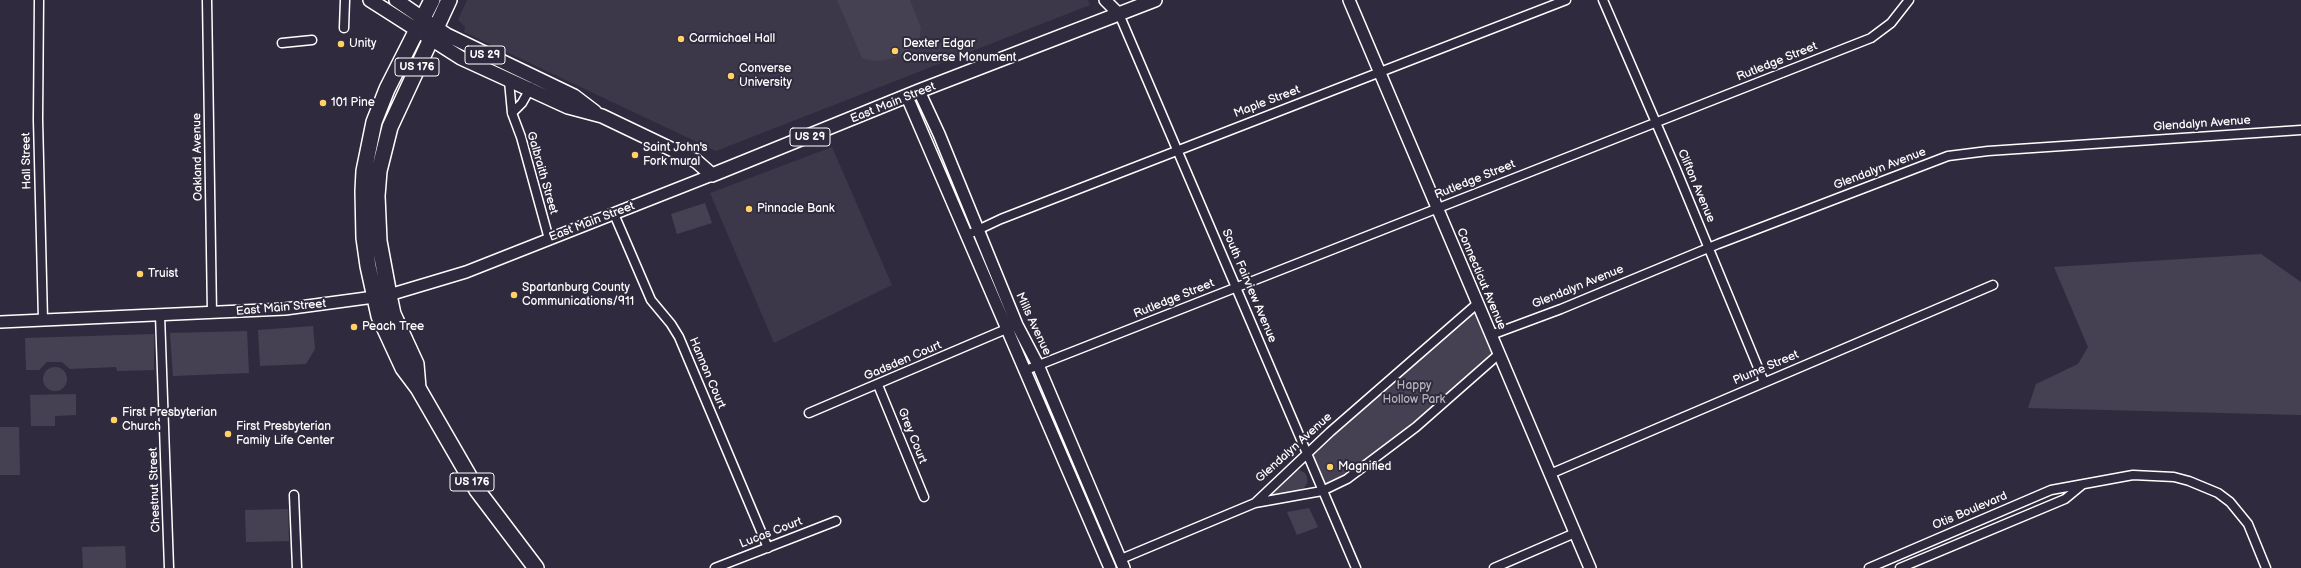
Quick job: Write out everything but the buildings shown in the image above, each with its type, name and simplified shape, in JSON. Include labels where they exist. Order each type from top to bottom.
[{"type":"highway","points":[[382,296],[364,238],[364,171],[376,117],[387,89],[432,0]]},
{"type":"highway","name":"US 176","points":[[449,0],[390,127],[379,171],[377,222],[382,296],[393,314],[416,364],[418,388],[477,490],[536,568]]},
{"type":"main road","name":"US 29","points":[[370,0],[420,24]]},
{"type":"main road","name":"US 29","points":[[396,0],[420,24],[456,55],[568,108],[602,116]]},
{"type":"main road","name":"East Main Street","points":[[712,175],[919,91],[1155,0]]},
{"type":"main road","name":"US 29","points":[[433,34],[467,46],[574,96],[602,116],[696,161],[712,175]]},
{"type":"street","name":"Hall Street","points":[[39,0],[38,120],[43,320]]},
{"type":"street","name":"Oakland Avenue","points":[[207,0],[212,314]]},
{"type":"street","points":[[344,28],[345,0]]},
{"type":"street","points":[[1105,0],[1119,14]]},
{"type":"street","name":"Connecticut Avenue","points":[[1349,0],[1590,568]]},
{"type":"street","name":"Maple Street","points":[[967,235],[1378,71],[1566,0]]},
{"type":"street","name":"Clifton Avenue","points":[[1603,0],[1709,248],[1764,382]]},
{"type":"street","name":"Rutledge Street","points":[[1026,370],[1871,38],[1891,23],[1909,0]]},
{"type":"street","name":"South Fairview Avenue","points":[[1119,14],[1356,568]]},
{"type":"street","points":[[282,43],[312,40]]},
{"type":"street","points":[[512,113],[522,103],[535,78]]},
{"type":"street","name":"Galbraith Street","points":[[509,81],[512,113],[521,137],[549,239]]},
{"type":"street","name":"Mills Avenue","points":[[919,91],[1017,325],[1038,365],[1122,564]]},
{"type":"street","points":[[907,97],[1006,329],[1026,370],[1106,567]]},
{"type":"street","name":"Glendalyn Avenue","points":[[1491,335],[1561,309],[1709,248],[1948,156],[1988,151],[2301,130]]},
{"type":"street","name":"East Main Street","points":[[0,322],[212,314],[285,309],[382,296],[466,272],[712,175]]},
{"type":"street","name":"Hannon Court","points":[[614,214],[651,300],[671,324],[679,337],[768,548]]},
{"type":"street","name":"Plume Street","points":[[1550,474],[1993,285]]},
{"type":"street","name":"Glendalyn Avenue","points":[[1255,502],[1306,454],[1478,303]]},
{"type":"street","name":"Chestnut Street","points":[[160,316],[169,568]]},
{"type":"street","name":"Gadsden Court","points":[[809,413],[1017,325]]},
{"type":"street","name":"Glendalyn Avenue","points":[[1106,567],[1122,564],[1255,502],[1322,490],[1363,468],[1416,427],[1499,354]]},
{"type":"street","name":"Grey Court","points":[[878,385],[924,496]]},
{"type":"street","name":"Otis Boulevard","points":[[1869,568],[2050,490],[2082,485],[2108,478],[2133,475],[2174,477],[2204,486],[2218,493],[2239,512],[2254,537],[2266,568]]},
{"type":"street","name":"Otis Boulevard","points":[[1900,568],[2065,499],[2082,485]]},
{"type":"street","points":[[294,495],[297,568]]},
{"type":"street","name":"Lucas Court","points":[[715,568],[836,521]]},
{"type":"street","points":[[1494,568],[1575,533]]},
{"type":"shaded area","name":"Converse University","points":[[467,0],[1088,0],[1090,5],[716,151],[464,32],[465,27],[458,20]]},
{"type":"shaded area","points":[[832,147],[892,285],[774,343],[710,193]]},
{"type":"green space","points":[[837,0],[910,0],[921,28],[919,41],[906,51],[892,58],[878,61],[862,58]]},
{"type":"green space","points":[[705,203],[712,223],[677,234],[671,214]]},
{"type":"green space","points":[[2261,254],[2301,282],[2301,415],[2028,408],[2036,384],[2078,364],[2088,347],[2054,267]]},
{"type":"green space","name":"Happy Hollow Park","points":[[1478,303],[1499,354],[1363,468],[1322,491],[1306,454]]},
{"type":"green space","points":[[313,326],[315,349],[306,364],[260,366],[258,330]]},
{"type":"green space","points":[[247,331],[249,373],[173,376],[170,333]]},
{"type":"green space","points":[[154,334],[154,370],[117,371],[116,367],[70,369],[62,362],[47,362],[39,370],[26,370],[25,338]]},
{"type":"green space","points":[[55,367],[60,368],[66,374],[66,384],[60,390],[55,391],[50,390],[44,384],[43,379],[44,374],[50,368]]},
{"type":"green space","points":[[76,394],[76,415],[55,416],[55,426],[31,426],[30,395]]},
{"type":"green space","points":[[0,427],[19,427],[20,475],[0,475]]},
{"type":"green space","points":[[1299,470],[1305,473],[1307,479],[1303,489],[1284,496],[1271,496],[1270,494],[1293,472]]},
{"type":"green space","points":[[1309,508],[1318,527],[1297,535],[1287,512]]},
{"type":"green space","points":[[288,509],[289,541],[246,542],[245,510]]},
{"type":"green space","points":[[125,546],[126,568],[83,568],[82,547]]},
{"type":"place","name":"Carmichael Hall","points":[[681,39]]},
{"type":"place","name":"Unity","points":[[341,44]]},
{"type":"place","name":"Dexter Edgar Converse Monument","points":[[895,51]]},
{"type":"place","name":"Converse University","points":[[731,76]]},
{"type":"place","name":"101 Pine","points":[[323,103]]},
{"type":"place","name":"Saint John's Fork mural","points":[[635,155]]},
{"type":"place","name":"Pinnacle Bank","points":[[749,209]]},
{"type":"place","name":"Truist","points":[[140,274]]},
{"type":"place","name":"Spartanburg County Communications/911","points":[[514,295]]},
{"type":"place","name":"Peach Tree","points":[[354,327]]},
{"type":"place","name":"First Presbyterian Church","points":[[114,420]]},
{"type":"place","name":"First Presbyterian Family Life Center","points":[[228,434]]},
{"type":"place","name":"Magnified","points":[[1330,467]]}]
